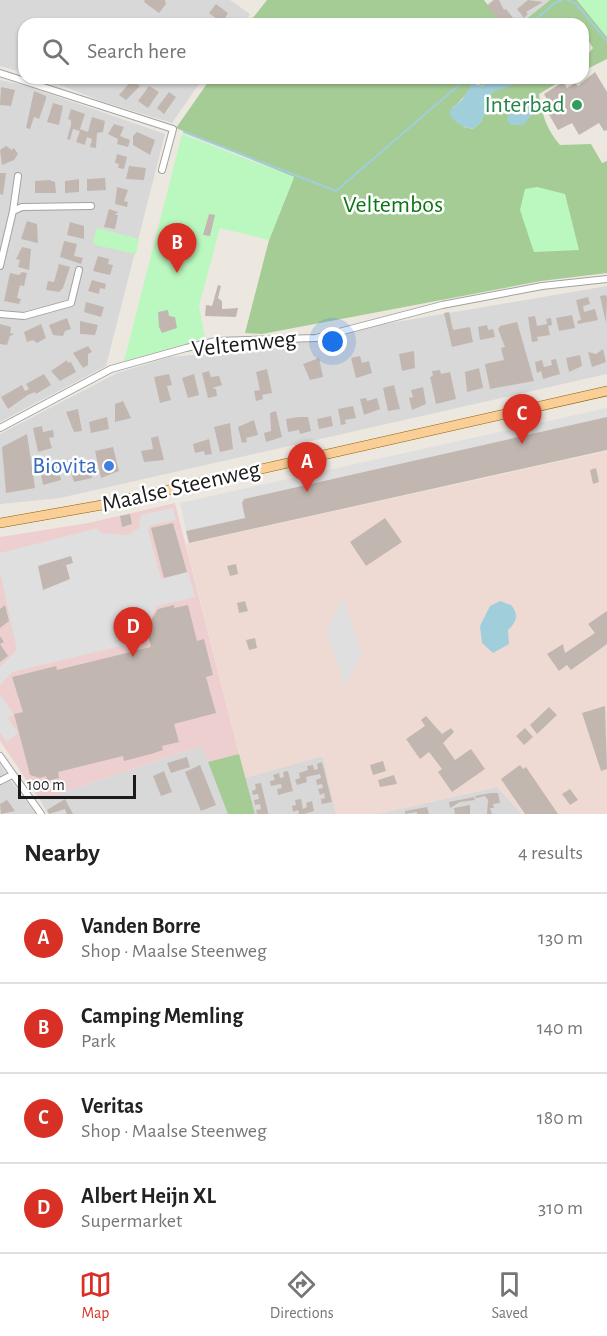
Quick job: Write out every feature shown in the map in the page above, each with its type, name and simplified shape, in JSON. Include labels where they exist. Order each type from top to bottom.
[{"type":"main road","name":"Maalse Steenweg","points":[[0,523],[102,505],[607,391]]},
{"type":"street","points":[[0,73],[18,79]]},
{"type":"street","points":[[34,84],[173,129],[162,170]]},
{"type":"street","points":[[0,266],[13,211],[18,176]]},
{"type":"street","points":[[13,211],[22,207],[91,206]]},
{"type":"street","points":[[0,314],[24,316],[71,303],[79,270]]},
{"type":"street","name":"Veltemweg","points":[[1,425],[111,369],[186,348],[216,341],[316,338],[442,305],[542,286],[607,279]]},
{"type":"street","points":[[0,756],[41,814]]},
{"type":"street","points":[[0,781],[12,775]]},
{"type":"shaded area","points":[[0,0],[230,0],[250,14],[247,18],[18,18],[18,71],[0,66]]},
{"type":"shaded area","points":[[492,0],[550,0],[528,18],[497,18],[486,5]]},
{"type":"shaded area","points":[[0,80],[24,85],[165,134],[106,366],[0,422]]},
{"type":"shaded area","points":[[57,84],[199,84],[172,123],[101,101]]},
{"type":"shaded area","points":[[607,286],[607,374],[60,498],[0,504],[0,434],[117,373],[170,357],[215,353]]},
{"type":"shaded area","points":[[607,408],[607,417],[244,499],[242,503],[245,518],[186,531],[180,503]]},
{"type":"shaded area","points":[[607,451],[607,814],[522,814],[497,787],[377,814],[336,814],[323,756],[245,778],[186,544]]},
{"type":"shaded area","points":[[175,503],[239,754],[208,762],[201,746],[40,800],[0,741],[0,537],[88,523]]},
{"type":"shaded area","points":[[173,508],[176,520],[149,526],[148,531],[161,579],[188,572],[195,597],[157,606],[144,628],[146,640],[12,672],[0,685],[0,667],[17,650],[0,572],[0,553],[98,528],[101,533],[128,535],[139,528],[141,515]]},
{"type":"shaded area","points":[[343,598],[362,654],[345,686],[326,632]]},
{"type":"shaded area","points":[[0,694],[14,715],[8,718],[18,733],[7,742],[0,733]]},
{"type":"shaded area","points":[[201,746],[208,762],[239,754],[245,777],[323,756],[336,814],[48,814],[40,800]]},
{"type":"shaded area","points":[[0,764],[11,781],[36,814],[0,814]]},
{"type":"shaded area","points":[[497,787],[522,814],[377,814]]},
{"type":"green space","points":[[267,0],[484,0],[498,18],[253,18]]},
{"type":"green space","points":[[550,0],[577,0],[607,37],[607,59],[589,68],[589,53],[593,48],[589,42],[589,18],[528,18]]},
{"type":"green space","points":[[577,0],[607,0],[607,37]]},
{"type":"green space","name":"Veltembos","points":[[207,84],[477,84],[452,108],[464,127],[473,129],[481,122],[492,92],[512,84],[556,84],[539,94],[545,121],[555,139],[560,145],[591,144],[602,163],[607,161],[607,273],[541,281],[262,334],[245,333],[269,240],[294,177],[176,128]]},
{"type":"green space","points":[[182,134],[294,177],[269,240],[220,228],[199,306],[205,338],[124,361]]},
{"type":"green space","points":[[537,187],[565,194],[579,250],[534,252],[520,210],[525,189]]},
{"type":"green space","points":[[97,228],[139,239],[136,254],[95,245],[93,242]]},
{"type":"green space","points":[[239,754],[255,814],[228,814],[208,762]]},
{"type":"water","points":[[472,84],[483,86],[484,84],[516,84],[492,92],[481,122],[473,129],[465,127],[452,118],[449,111],[462,100]]},
{"type":"water","points":[[517,103],[528,103],[533,113],[523,125],[511,125],[507,120],[511,108]]},
{"type":"water","points":[[500,601],[511,605],[516,618],[508,630],[509,644],[493,653],[482,643],[480,626],[490,606]]},
{"type":"building","points":[[145,0],[165,0],[166,4],[159,13],[144,2]]},
{"type":"building","points":[[494,0],[499,0],[504,10],[506,9],[513,18],[497,18],[487,6]]},
{"type":"building","points":[[528,0],[543,2],[526,12],[528,14],[524,18],[517,9]]},
{"type":"building","points":[[216,4],[228,13],[225,18],[216,18],[209,13]]},
{"type":"building","name":"Interbad","points":[[595,72],[607,92],[607,130],[604,131],[599,123],[579,135],[572,123],[558,130],[544,106],[549,103],[544,94],[560,84],[564,84],[567,88],[573,84],[578,86],[589,84],[589,77]]},
{"type":"building","points":[[129,84],[140,86],[126,100],[119,95]]},
{"type":"building","points":[[149,86],[159,92],[148,108],[138,101]]},
{"type":"building","points":[[1,87],[15,90],[11,106],[0,105]]},
{"type":"building","points":[[34,91],[46,96],[46,99],[39,119],[34,117],[30,129],[26,128]]},
{"type":"building","points":[[169,92],[176,97],[164,114],[157,108]]},
{"type":"building","points":[[53,103],[63,106],[59,125],[47,122]]},
{"type":"building","points":[[71,109],[85,114],[80,129],[88,132],[92,117],[105,121],[103,132],[97,133],[96,148],[90,147],[92,139],[87,137],[85,145],[76,142],[80,131],[73,129],[70,140],[67,139],[71,125],[71,120],[68,119]]},
{"type":"building","points":[[114,124],[124,127],[120,136],[130,140],[128,147],[117,144],[118,139],[108,134]]},
{"type":"building","points":[[137,132],[155,140],[150,155],[133,145],[133,136]]},
{"type":"building","points":[[6,146],[12,150],[14,148],[18,154],[14,160],[2,165],[0,150]]},
{"type":"building","points":[[117,154],[127,157],[124,169],[118,168],[119,164],[115,163]]},
{"type":"building","points":[[129,166],[146,168],[144,180],[126,179]]},
{"type":"building","points":[[0,173],[6,173],[3,195],[0,194]]},
{"type":"building","points":[[105,178],[106,190],[87,191],[87,179]]},
{"type":"building","points":[[79,179],[79,192],[65,193],[65,181]]},
{"type":"building","points":[[35,181],[55,182],[56,193],[35,193]]},
{"type":"building","points":[[117,187],[128,190],[124,201],[128,202],[127,207],[115,204]]},
{"type":"building","points":[[109,209],[118,212],[115,215],[118,215],[115,229],[104,227]]},
{"type":"building","points":[[209,214],[215,215],[210,236],[203,235]]},
{"type":"building","points":[[27,221],[37,224],[38,243],[21,239]]},
{"type":"building","points":[[70,222],[84,226],[84,239],[67,235]]},
{"type":"building","points":[[64,241],[77,244],[74,256],[83,258],[81,264],[60,257]]},
{"type":"building","points":[[22,247],[31,249],[29,270],[18,267],[20,260],[16,259]]},
{"type":"building","points":[[98,256],[109,259],[108,264],[113,265],[110,275],[93,271]]},
{"type":"building","points":[[59,264],[70,267],[63,288],[59,292],[46,290],[48,281],[54,282]]},
{"type":"building","points":[[22,272],[27,273],[24,286],[20,285],[17,298],[21,299],[19,304],[4,301],[10,273],[19,275]]},
{"type":"building","points":[[92,280],[106,284],[105,289],[100,288],[99,294],[88,291]]},
{"type":"building","points":[[218,285],[221,286],[218,298],[222,301],[222,309],[238,308],[236,317],[205,316],[206,305],[212,306]]},
{"type":"building","points":[[606,295],[607,298],[606,323],[600,296]]},
{"type":"building","points":[[588,297],[590,304],[583,306],[584,312],[595,309],[598,320],[578,324],[577,321],[581,320],[576,300]]},
{"type":"building","points":[[86,302],[104,307],[101,317],[84,312]]},
{"type":"building","points":[[168,310],[169,316],[175,317],[177,328],[162,333],[159,327],[158,312]]},
{"type":"building","points":[[449,312],[453,330],[470,327],[473,342],[452,347],[444,313]]},
{"type":"building","points":[[572,315],[575,328],[559,331],[556,318]]},
{"type":"building","points":[[535,316],[537,326],[547,324],[546,319],[551,318],[552,325],[548,326],[550,335],[537,337],[538,341],[532,342],[528,317]]},
{"type":"building","points":[[67,318],[71,329],[65,331],[63,336],[53,335],[49,325]]},
{"type":"building","points":[[80,321],[98,325],[95,335],[80,334]]},
{"type":"building","points":[[517,322],[534,381],[490,389],[485,364],[504,360],[501,348],[505,347],[498,329],[500,326]]},
{"type":"building","points":[[0,324],[11,327],[10,333],[14,334],[10,336],[7,345],[0,344]]},
{"type":"building","points":[[41,324],[46,338],[37,343],[33,340],[27,342],[24,332]]},
{"type":"building","points":[[487,325],[488,330],[493,329],[495,337],[480,340],[478,327]]},
{"type":"building","points":[[88,346],[92,352],[88,354],[88,365],[83,368],[73,353]]},
{"type":"building","points":[[603,349],[606,362],[592,367],[588,352],[596,354]]},
{"type":"building","points":[[414,351],[415,368],[402,371],[399,354]]},
{"type":"building","points":[[580,355],[582,366],[569,372],[566,358]]},
{"type":"building","points":[[360,356],[362,363],[369,361],[372,373],[356,378],[351,358]]},
{"type":"building","points":[[319,358],[323,377],[310,380],[303,364]]},
{"type":"building","points":[[556,359],[560,374],[543,379],[541,371],[537,373],[535,362],[542,360],[544,367],[552,365],[551,360]]},
{"type":"building","points":[[67,360],[68,363],[71,362],[76,372],[60,381],[51,371]]},
{"type":"building","points":[[479,368],[483,388],[467,392],[465,372]]},
{"type":"building","points":[[267,369],[272,393],[262,395],[263,399],[256,401],[254,391],[260,390],[256,372]]},
{"type":"building","points":[[440,370],[441,374],[450,372],[456,399],[436,404],[430,377],[433,376],[432,371]]},
{"type":"building","points":[[209,371],[211,377],[219,376],[222,385],[212,388],[216,389],[217,396],[208,398],[202,373]]},
{"type":"building","points":[[44,374],[51,385],[36,394],[35,392],[28,395],[8,409],[1,397],[22,385],[25,391],[29,389],[26,384]]},
{"type":"building","points":[[169,374],[172,385],[167,386],[171,400],[160,403],[154,377]]},
{"type":"building","points":[[194,374],[199,395],[188,398],[182,378]]},
{"type":"building","points":[[394,385],[400,409],[388,411],[383,388]]},
{"type":"building","points":[[423,387],[426,404],[412,410],[409,398],[413,397],[411,390]]},
{"type":"building","points":[[366,398],[367,401],[377,398],[380,409],[364,415],[360,399]]},
{"type":"building","points":[[123,401],[131,418],[115,422],[115,404]]},
{"type":"building","points":[[353,406],[356,418],[345,420],[346,424],[341,425],[338,409]]},
{"type":"building","points":[[78,409],[82,431],[74,432],[66,412]]},
{"type":"building","points":[[276,411],[282,437],[266,442],[264,433],[271,431],[270,413]]},
{"type":"building","points":[[331,416],[333,426],[319,429],[317,419]]},
{"type":"building","points":[[107,417],[109,429],[91,433],[89,422]]},
{"type":"building","points":[[308,417],[311,431],[300,434],[299,430],[288,432],[286,419]]},
{"type":"building","points":[[607,417],[607,450],[189,543],[186,531],[245,518],[242,503],[244,499]]},
{"type":"building","points":[[254,420],[258,435],[246,438],[247,442],[242,443],[238,427]]},
{"type":"building","points":[[230,423],[233,449],[220,452],[214,427]]},
{"type":"building","points":[[42,426],[43,432],[53,430],[54,437],[49,438],[52,448],[38,452],[33,428]]},
{"type":"building","points":[[27,434],[35,488],[6,493],[2,447]]},
{"type":"building","points":[[158,436],[164,460],[144,462],[141,451],[153,449],[151,438]]},
{"type":"building","points":[[209,439],[212,454],[205,455],[204,451],[195,453],[193,444]]},
{"type":"building","points":[[113,447],[119,471],[101,478],[95,451]]},
{"type":"building","points":[[73,464],[74,467],[89,464],[92,478],[74,482],[69,465]]},
{"type":"building","points":[[58,465],[61,480],[43,485],[41,474],[54,471],[53,466]]},
{"type":"building","points":[[596,468],[599,482],[593,484],[590,470]]},
{"type":"building","points":[[130,514],[132,524],[122,527],[120,516]]},
{"type":"building","points":[[385,518],[402,542],[366,566],[350,542]]},
{"type":"building","points":[[173,523],[187,572],[164,578],[151,528]]},
{"type":"building","points":[[71,556],[73,563],[66,565],[70,579],[43,590],[38,566]]},
{"type":"building","points":[[236,564],[238,574],[230,576],[227,566]]},
{"type":"building","points":[[245,601],[248,611],[239,613],[237,603]]},
{"type":"building","points":[[5,605],[9,621],[0,628],[0,609]]},
{"type":"building","points":[[174,605],[174,608],[188,605],[197,641],[204,639],[213,675],[206,677],[216,713],[174,724],[179,742],[162,746],[163,750],[151,754],[124,761],[123,756],[58,772],[59,778],[47,781],[46,776],[40,778],[30,775],[14,714],[23,712],[12,677],[56,666],[57,670],[151,647],[146,628],[158,609]]},
{"type":"building","points":[[607,611],[607,644],[571,670],[567,665],[559,671],[547,654],[563,644],[565,653],[595,633],[588,624]]},
{"type":"building","points":[[255,638],[257,648],[249,650],[246,640]]},
{"type":"building","points":[[0,644],[8,656],[0,662]]},
{"type":"building","points":[[605,706],[607,769],[601,771],[582,713]]},
{"type":"building","points":[[549,707],[557,715],[537,734],[530,725]]},
{"type":"building","points":[[426,716],[442,734],[451,728],[454,732],[443,743],[455,760],[471,749],[485,769],[452,792],[438,772],[442,769],[429,752],[420,759],[406,739],[425,726],[421,720]]},
{"type":"building","points":[[525,728],[533,737],[524,745],[516,736]]},
{"type":"building","points":[[187,757],[190,767],[171,773],[167,763]]},
{"type":"building","points":[[383,761],[386,771],[373,775],[370,765]]},
{"type":"building","points":[[322,762],[332,802],[322,804],[321,799],[325,798],[324,793],[320,795],[318,789],[323,788],[322,784],[317,785],[316,780],[321,778],[320,774],[306,777],[307,782],[297,785],[295,780],[300,778],[299,773],[308,770],[307,766],[313,765],[314,770],[318,769],[317,764]]},
{"type":"building","points":[[200,765],[216,805],[201,811],[185,772]]},
{"type":"building","points":[[520,765],[523,769],[526,767],[558,814],[525,814],[501,779]]},
{"type":"building","points":[[164,771],[172,792],[161,796],[153,776]]},
{"type":"building","points":[[288,771],[293,791],[278,795],[277,789],[282,788],[281,784],[271,786],[270,781],[275,780],[273,775],[279,773],[280,778],[284,777],[283,772]]},
{"type":"building","points":[[394,775],[397,784],[380,787],[378,780]]},
{"type":"building","points":[[261,783],[268,814],[257,814],[256,810],[261,809],[260,804],[255,805],[254,800],[259,799],[258,794],[253,795],[252,791],[256,789],[255,784]]},
{"type":"building","points":[[570,789],[578,800],[570,805],[562,794]]},
{"type":"building","points":[[498,793],[500,803],[493,804],[494,808],[490,808],[492,814],[487,814],[488,800],[485,796],[476,798],[475,796]]},
{"type":"building","points":[[474,797],[475,800],[460,802],[450,808],[449,802]]},
{"type":"building","points":[[65,799],[73,814],[67,814],[65,809],[49,814],[47,810]]},
{"type":"building","points":[[301,799],[303,809],[307,807],[306,803],[312,801],[314,811],[304,814],[299,814],[298,810],[293,812],[292,806],[296,805],[295,800]]},
{"type":"building","points":[[7,800],[15,811],[1,814],[0,804]]},
{"type":"building","points":[[470,805],[470,814],[455,814],[454,808]]},
{"type":"building","points":[[427,807],[429,814],[417,814],[417,812],[405,814],[405,811]]},
{"type":"waterway","points":[[537,18],[562,0]]},
{"type":"waterway","points":[[568,0],[576,4],[588,18]]},
{"type":"waterway","points":[[589,20],[607,41]]},
{"type":"waterway","points":[[184,132],[336,191],[460,84]]},
{"type":"place","name":"Interbad","points":[[577,105]]},
{"type":"place","name":"Camping Memling","points":[[177,273]]},
{"type":"place","name":"Veritas","points":[[522,444]]},
{"type":"place","name":"Biovita","points":[[109,466]]},
{"type":"place","name":"Vanden Borre","points":[[307,492]]},
{"type":"place","name":"Albert Heijn XL","points":[[133,657]]}]
